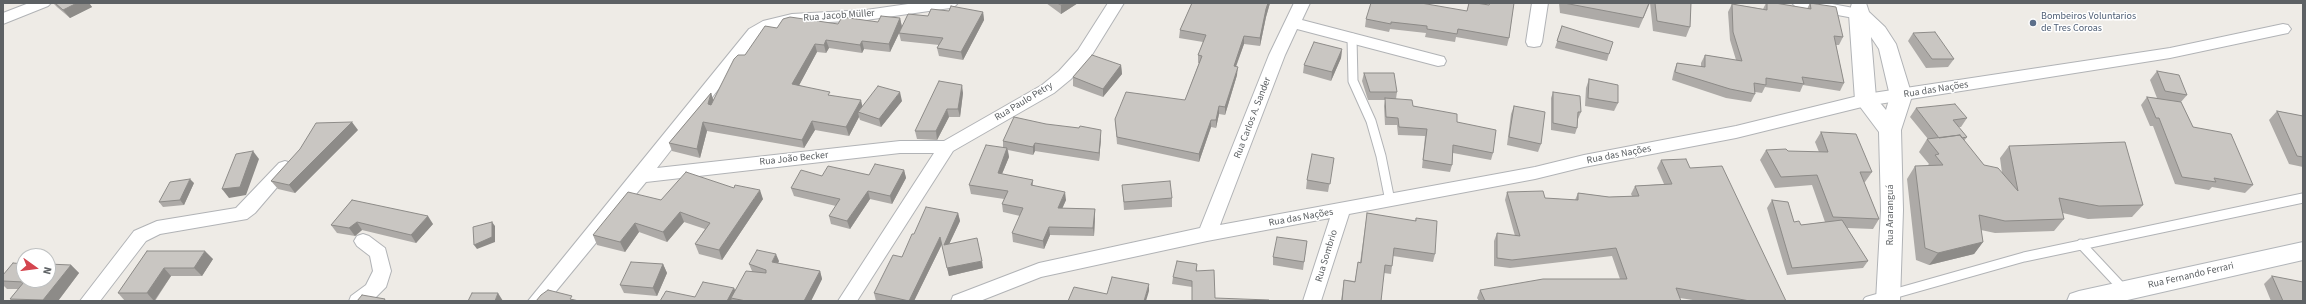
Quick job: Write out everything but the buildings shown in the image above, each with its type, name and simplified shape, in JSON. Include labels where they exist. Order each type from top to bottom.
[{"type":"street","points":[[3,19],[43,3]]},
{"type":"street","name":"Rua Jacob Müller","points":[[641,176],[754,33],[768,25],[792,19],[866,15],[950,3]]},
{"type":"street","name":"Rua Paulo Petry","points":[[947,147],[1048,89],[1065,75],[1084,54],[1116,3]]},
{"type":"street","name":"Rua Carlos A. Sander","points":[[1207,234],[1277,55],[1294,23],[1302,3]]},
{"type":"street","points":[[1534,42],[1540,3]]},
{"type":"street","points":[[1800,3],[1859,9],[1878,32],[1889,49],[1901,96]]},
{"type":"street","points":[[1859,9],[1866,100],[1890,130]]},
{"type":"street","points":[[1294,23],[1438,61]]},
{"type":"street","name":"Rua das Nações","points":[[960,301],[1039,270],[1207,234],[1390,202],[1736,132],[1866,100],[1901,96],[2170,53],[2283,28]]},
{"type":"street","name":"Rua Araranguá","points":[[1881,299],[1892,210],[1890,130],[1901,96]]},
{"type":"street","name":"Rua João Becker","points":[[641,176],[900,147],[947,147]]},
{"type":"street","points":[[847,301],[947,147]]},
{"type":"street","points":[[89,301],[140,236],[157,228],[241,214],[249,208],[285,167]]},
{"type":"street","points":[[537,301],[641,176]]},
{"type":"street","name":"Rua Sombrio","points":[[1312,301],[1340,211]]},
{"type":"street","points":[[358,301],[373,290],[379,282],[382,271],[379,253],[362,240]]},
{"type":"street","name":"Rua Fernando Ferrari","points":[[2079,301],[2303,251]]},
{"type":"lane","points":[[1352,38],[1353,81],[1371,121],[1381,156],[1390,202]]},
{"type":"lane","points":[[1881,299],[2024,256],[2303,198]]},
{"type":"lane","points":[[2081,244],[2125,291]]},
{"type":"place","name":"Bombeiros Voluntarios de Tres Coroas","points":[[2033,23]]}]
